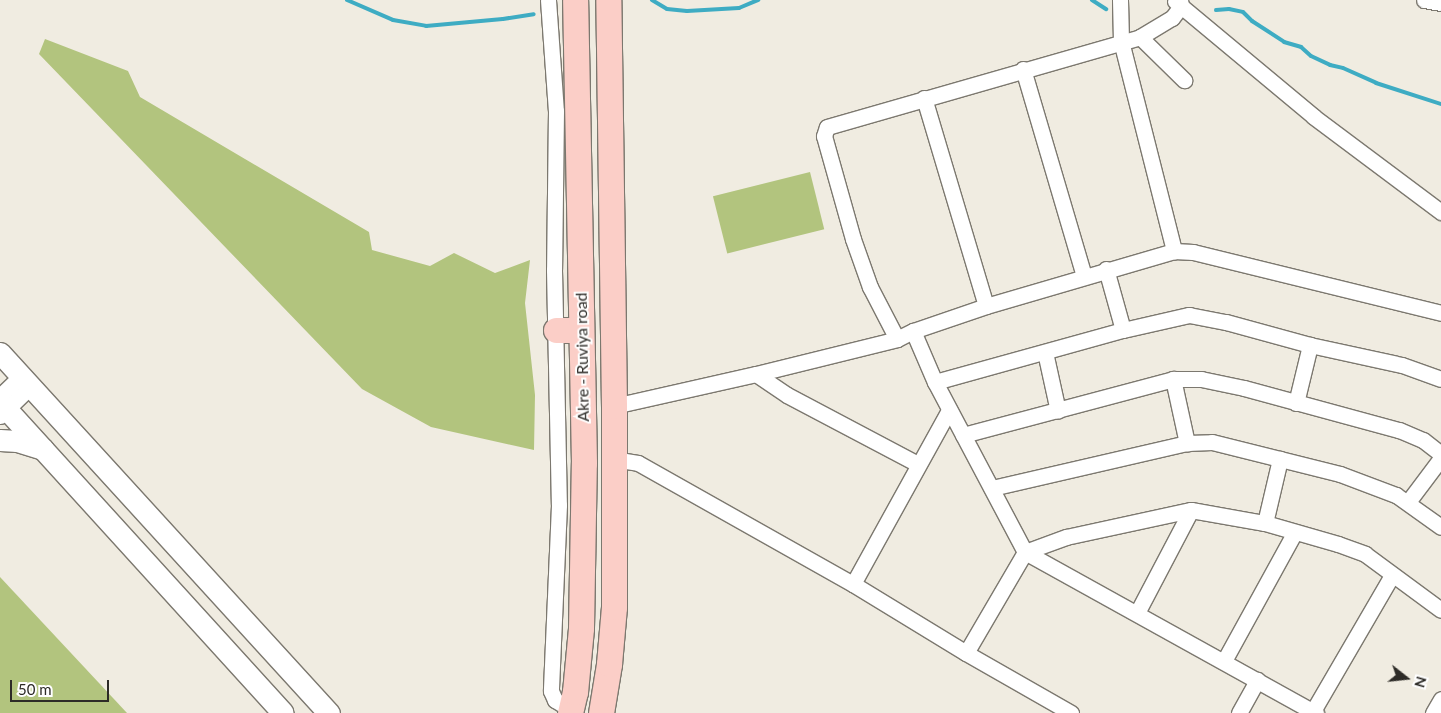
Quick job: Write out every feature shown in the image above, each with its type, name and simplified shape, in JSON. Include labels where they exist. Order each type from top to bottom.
[{"type":"highway","name":"Akre - Ruviya road","points":[[570,712],[575,692],[580,638],[584,463],[575,0]]},
{"type":"highway","name":"Akre - Ruviya road","points":[[601,713],[609,664],[614,607],[614,406],[608,0]]},
{"type":"highway","points":[[556,330],[582,330]]},
{"type":"main road","points":[[0,353],[329,713]]},
{"type":"main road","points":[[2,406],[246,671],[282,713]]},
{"type":"main road","points":[[0,440],[17,441],[43,449]]},
{"type":"main road","points":[[246,671],[270,649]]},
{"type":"street","points":[[548,0],[556,111],[554,270],[559,505],[551,691],[555,700],[570,712]]},
{"type":"street","points":[[1120,0],[1121,41],[1174,251]]},
{"type":"street","points":[[1424,0],[1441,3]]},
{"type":"street","points":[[896,339],[870,287],[853,239],[824,131],[827,126],[1140,37],[1172,18],[1178,2],[1314,116],[1441,212]]},
{"type":"street","points":[[1140,37],[1184,80]]},
{"type":"street","points":[[1023,70],[1084,276]]},
{"type":"street","points":[[924,98],[986,306]]},
{"type":"street","points":[[614,406],[756,374],[896,339],[913,331],[986,306],[1174,251],[1193,252],[1441,313]]},
{"type":"street","points":[[1106,270],[1122,330]]},
{"type":"street","points":[[934,382],[1122,330],[1189,316],[1226,322],[1310,345],[1402,365],[1441,379]]},
{"type":"street","points":[[913,331],[934,382],[1025,552],[1315,712],[1392,575]]},
{"type":"street","points":[[1296,403],[1310,345]]},
{"type":"street","points":[[1045,352],[1058,411]]},
{"type":"street","points":[[756,374],[787,394],[918,464]]},
{"type":"street","points":[[1173,379],[1187,442]]},
{"type":"street","points":[[963,435],[1173,379],[1201,379],[1244,388],[1399,430],[1423,440],[1441,454]]},
{"type":"street","points":[[2,406],[26,381]]},
{"type":"street","points":[[853,584],[886,528],[918,464],[949,410]]},
{"type":"street","points":[[992,488],[1187,442],[1212,442],[1340,474],[1396,494],[1441,527]]},
{"type":"street","points":[[1408,502],[1441,458]]},
{"type":"street","points":[[613,459],[638,463],[853,584],[966,653],[1071,713]]},
{"type":"street","points":[[1265,523],[1280,459]]},
{"type":"street","points":[[966,653],[1025,552],[1066,537],[1191,510],[1265,523],[1365,554],[1441,610]]},
{"type":"street","points":[[1136,613],[1191,510]]},
{"type":"street","points":[[1224,661],[1295,532]]},
{"type":"street","points":[[1239,713],[1257,680]]},
{"type":"street","points":[[1433,713],[1441,699]]},
{"type":"green space","points":[[45,39],[128,71],[140,97],[369,232],[372,250],[430,266],[454,253],[495,273],[530,260],[525,303],[535,395],[534,450],[431,427],[362,389],[39,54]]},
{"type":"green space","points":[[810,172],[824,229],[727,253],[713,196]]},
{"type":"green space","points":[[0,577],[127,713],[0,713]]},
{"type":"waterway","points":[[347,0],[393,20],[426,26],[503,19],[534,14]]},
{"type":"waterway","points":[[652,0],[667,9],[687,11],[739,8],[758,0]]},
{"type":"waterway","points":[[1092,0],[1106,9]]},
{"type":"waterway","points":[[1216,10],[1229,9],[1243,12],[1252,21],[1284,42],[1301,47],[1311,56],[1330,65],[1343,68],[1376,83],[1441,104]]}]
